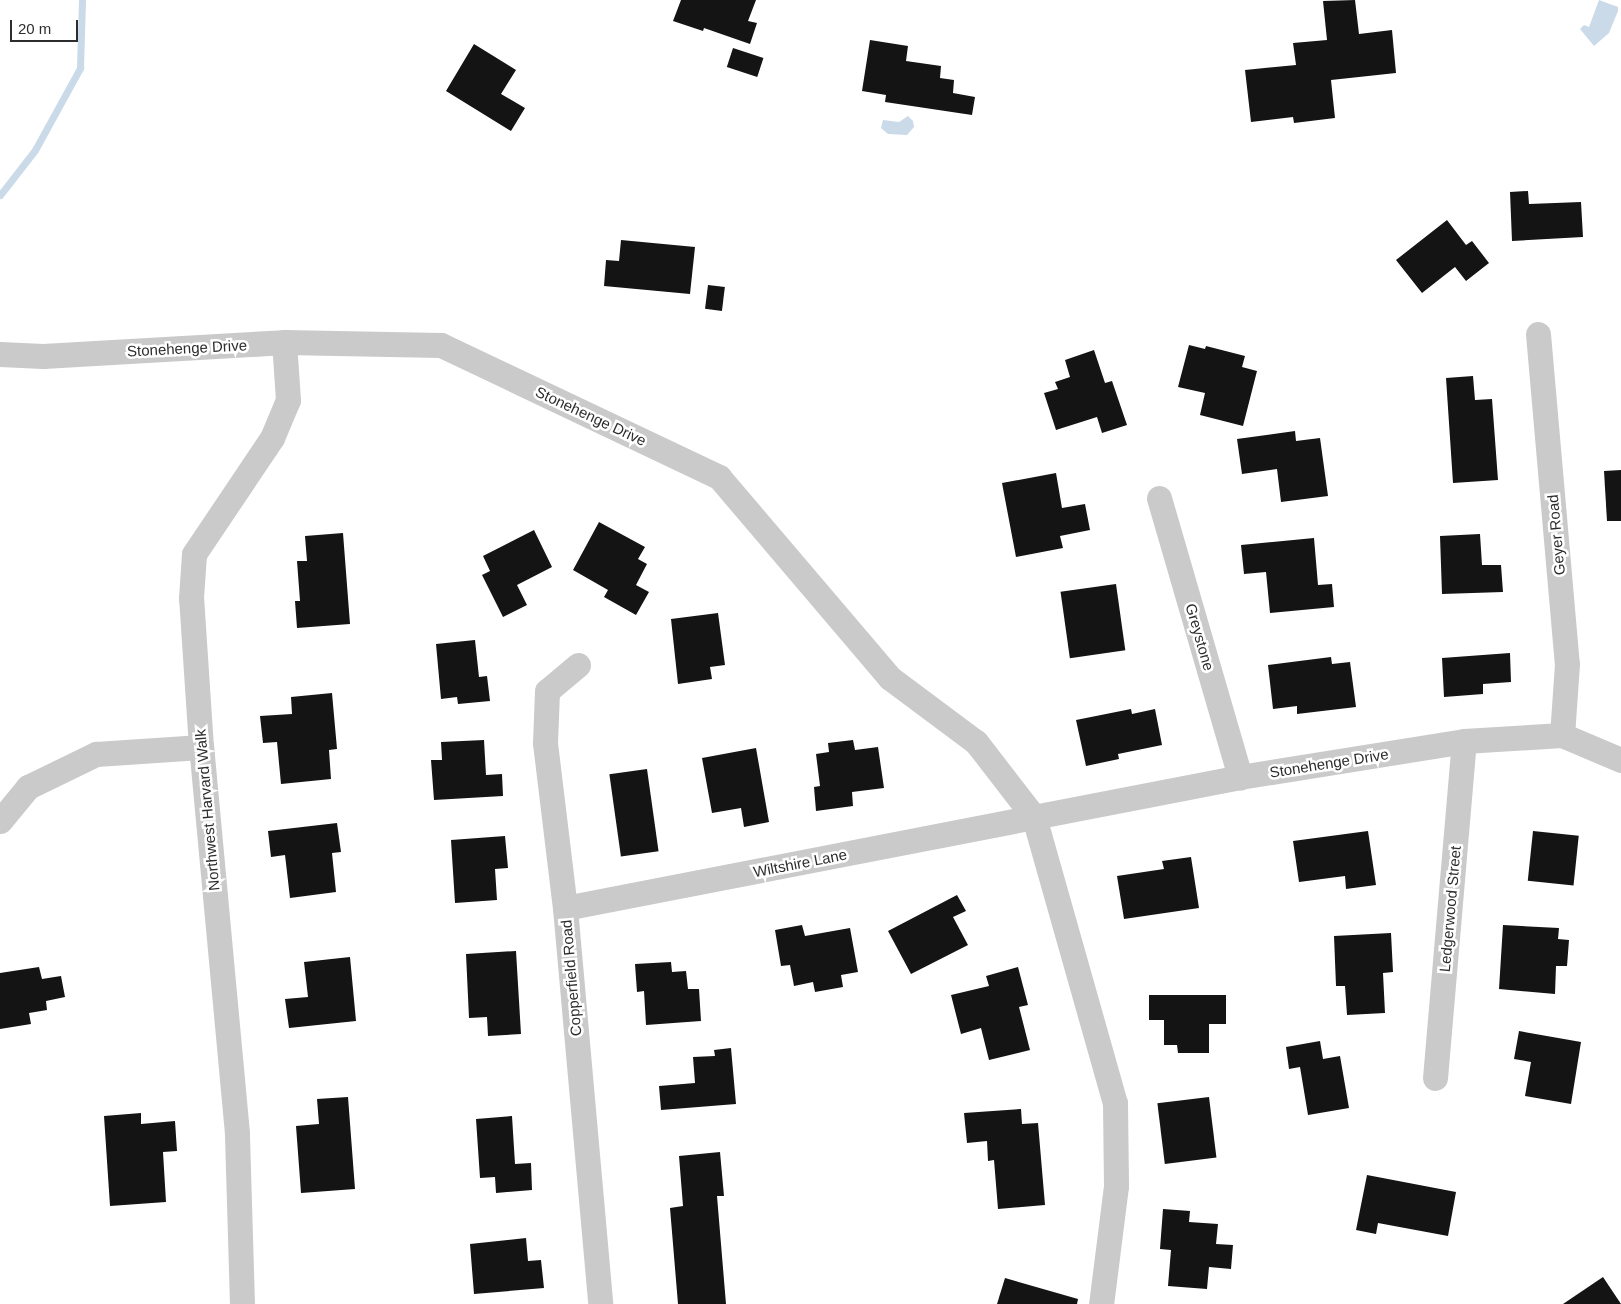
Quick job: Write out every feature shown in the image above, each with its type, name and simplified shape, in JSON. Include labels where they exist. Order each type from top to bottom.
[{"type":"street","name":"Geyer Road","points":[[1538,334],[1567,664],[1562,735]]},
{"type":"street","name":"Stonehenge Drive","points":[[0,354],[44,356],[284,342],[441,345],[719,477],[890,678],[976,742],[1034,817],[1115,1104],[1116,1186],[1101,1304]]},
{"type":"street","name":"Northwest Harvard Walk","points":[[242,1304],[237,1133],[200,748],[191,598],[194,554],[272,438],[288,400],[284,342]]},
{"type":"street","name":"Greystone","points":[[1159,498],[1240,777]]},
{"type":"street","name":"Copperfield Road","points":[[578,666],[547,691],[545,743],[565,908],[600,1304]]},
{"type":"street","name":"Stonehenge Drive","points":[[1034,817],[1240,777],[1464,741],[1562,735],[1621,760]]},
{"type":"street","name":"Ledgerwood Street","points":[[1435,1078],[1464,741]]},
{"type":"street","points":[[0,821],[28,786],[96,754],[200,748]]},
{"type":"street","name":"Wiltshire Lane","points":[[565,908],[1034,817]]},
{"type":"water","points":[[1599,0],[1618,7],[1618,11],[1609,33],[1594,46],[1580,29],[1584,25],[1589,27]]},
{"type":"water","points":[[908,116],[913,121],[914,127],[907,135],[888,134],[881,128],[883,120],[899,122]]},
{"type":"building","points":[[681,0],[756,0],[748,21],[757,23],[750,44],[704,28],[703,31],[673,21]]},
{"type":"building","points":[[1355,0],[1359,34],[1392,30],[1396,73],[1331,80],[1335,118],[1294,123],[1293,117],[1251,122],[1245,70],[1296,65],[1293,43],[1327,40],[1323,1]]},
{"type":"building","points":[[870,40],[908,46],[906,61],[941,66],[940,78],[954,80],[953,93],[975,97],[972,115],[885,102],[886,95],[862,91]]},
{"type":"building","points":[[474,44],[516,70],[501,94],[525,108],[511,131],[446,91]]},
{"type":"building","points":[[733,48],[763,58],[757,77],[727,67]]},
{"type":"building","points":[[1528,191],[1529,204],[1581,202],[1583,237],[1512,241],[1510,192]]},
{"type":"building","points":[[1447,220],[1466,245],[1472,241],[1489,263],[1466,281],[1455,267],[1422,293],[1396,260]]},
{"type":"building","points":[[621,240],[695,247],[690,294],[604,286],[606,260],[619,261]]},
{"type":"building","points":[[708,285],[725,287],[722,311],[705,309]]},
{"type":"building","points":[[1189,345],[1205,349],[1206,346],[1245,356],[1242,367],[1257,371],[1243,426],[1200,415],[1205,393],[1178,387]]},
{"type":"building","points":[[1094,350],[1105,383],[1112,381],[1127,425],[1102,433],[1097,417],[1056,430],[1044,393],[1058,389],[1055,382],[1070,377],[1065,360]]},
{"type":"building","points":[[1473,376],[1475,400],[1492,399],[1498,480],[1453,483],[1446,378]]},
{"type":"building","points":[[1295,431],[1296,441],[1320,438],[1328,496],[1281,502],[1277,469],[1242,474],[1237,439]]},
{"type":"building","points":[[1621,470],[1621,521],[1607,521],[1604,471]]},
{"type":"building","points":[[1056,473],[1062,508],[1085,504],[1090,530],[1060,536],[1063,548],[1016,557],[1002,483]]},
{"type":"building","points":[[599,522],[645,547],[638,559],[647,564],[636,585],[649,592],[636,615],[604,597],[608,590],[573,570]]},
{"type":"building","points":[[534,530],[552,567],[517,585],[527,605],[503,617],[482,575],[490,571],[483,556]]},
{"type":"building","points":[[343,533],[350,624],[297,628],[295,601],[300,601],[297,561],[307,561],[305,536]]},
{"type":"building","points":[[1480,534],[1482,565],[1501,565],[1503,592],[1442,594],[1440,536]]},
{"type":"building","points":[[1314,538],[1318,585],[1332,584],[1334,607],[1270,613],[1266,572],[1244,574],[1241,545]]},
{"type":"building","points":[[1116,584],[1125,650],[1070,658],[1061,592]]},
{"type":"building","points":[[718,613],[725,665],[710,667],[712,679],[678,684],[671,619]]},
{"type":"building","points":[[475,640],[479,677],[487,676],[490,701],[458,704],[457,697],[441,699],[436,644]]},
{"type":"building","points":[[1510,653],[1511,682],[1483,684],[1483,694],[1444,697],[1442,658]]},
{"type":"building","points":[[1331,657],[1332,664],[1350,662],[1356,707],[1297,714],[1297,706],[1273,709],[1268,665]]},
{"type":"building","points":[[332,693],[337,749],[329,750],[331,779],[281,784],[277,742],[263,743],[260,716],[292,714],[291,697]]},
{"type":"building","points":[[1131,709],[1132,714],[1155,709],[1162,745],[1118,754],[1119,759],[1086,766],[1076,720]]},
{"type":"building","points":[[484,740],[486,775],[502,774],[503,796],[434,800],[431,760],[442,760],[441,742]]},
{"type":"building","points":[[853,740],[855,750],[878,747],[884,788],[852,792],[853,806],[816,811],[814,787],[820,786],[816,754],[829,752],[828,743]]},
{"type":"building","points":[[756,748],[769,822],[744,827],[741,808],[712,813],[702,758]]},
{"type":"building","points":[[647,769],[659,851],[621,856],[609,774]]},
{"type":"building","points":[[337,823],[341,852],[332,853],[336,892],[290,898],[285,855],[271,857],[268,831]]},
{"type":"building","points":[[1368,831],[1376,885],[1346,889],[1345,876],[1299,882],[1293,841]]},
{"type":"building","points":[[1533,831],[1579,836],[1574,886],[1528,881]]},
{"type":"building","points":[[505,836],[508,868],[495,869],[497,900],[455,903],[451,840]]},
{"type":"building","points":[[1191,857],[1199,908],[1124,919],[1117,876],[1164,869],[1162,861]]},
{"type":"building","points":[[957,895],[966,911],[953,917],[968,945],[911,974],[888,931]]},
{"type":"building","points":[[802,925],[805,936],[850,928],[858,972],[841,975],[843,987],[815,992],[813,982],[794,986],[790,965],[781,966],[775,930]]},
{"type":"building","points":[[1503,925],[1559,928],[1558,939],[1569,940],[1567,966],[1556,966],[1555,994],[1499,989]]},
{"type":"building","points":[[1391,933],[1393,972],[1383,973],[1385,1013],[1347,1015],[1345,986],[1336,986],[1334,936]]},
{"type":"building","points":[[516,951],[521,1034],[488,1036],[487,1017],[469,1018],[466,954]]},
{"type":"building","points":[[350,957],[356,1021],[289,1028],[285,999],[308,997],[304,962]]},
{"type":"building","points":[[671,962],[672,972],[686,971],[688,989],[699,989],[701,1021],[646,1025],[644,991],[637,992],[635,964]]},
{"type":"building","points":[[39,967],[42,979],[61,976],[65,997],[46,1001],[47,1010],[29,1013],[31,1024],[0,1029],[0,973]]},
{"type":"building","points":[[1018,967],[1028,1005],[1019,1007],[1030,1050],[989,1060],[981,1028],[961,1034],[951,995],[989,986],[986,976]]},
{"type":"building","points":[[1149,995],[1226,995],[1226,1024],[1209,1024],[1209,1053],[1178,1053],[1177,1045],[1164,1045],[1164,1020],[1149,1020]]},
{"type":"building","points":[[1519,1031],[1581,1042],[1571,1104],[1525,1096],[1531,1062],[1514,1059]]},
{"type":"building","points":[[1320,1041],[1323,1059],[1340,1056],[1349,1108],[1308,1115],[1300,1067],[1289,1069],[1286,1047]]},
{"type":"building","points":[[731,1048],[736,1104],[661,1110],[659,1086],[695,1083],[693,1057],[715,1056],[714,1050]]},
{"type":"building","points":[[348,1097],[355,1189],[301,1193],[296,1126],[319,1124],[317,1099]]},
{"type":"building","points":[[1209,1097],[1216,1158],[1165,1164],[1157,1103]]},
{"type":"building","points":[[1021,1109],[1022,1124],[1038,1123],[1045,1205],[998,1209],[994,1160],[988,1161],[987,1141],[967,1143],[964,1113]]},
{"type":"building","points":[[141,1113],[141,1124],[175,1121],[177,1151],[163,1152],[166,1202],[110,1206],[104,1116]]},
{"type":"building","points":[[512,1116],[515,1164],[531,1163],[532,1190],[496,1193],[495,1177],[480,1178],[476,1119]]},
{"type":"building","points":[[720,1152],[724,1196],[717,1196],[726,1304],[678,1304],[670,1208],[683,1206],[679,1156]]},
{"type":"building","points":[[1367,1175],[1456,1192],[1448,1236],[1378,1223],[1376,1234],[1356,1230]]},
{"type":"building","points":[[1163,1209],[1190,1211],[1189,1222],[1218,1224],[1216,1244],[1233,1245],[1231,1269],[1209,1267],[1207,1289],[1168,1286],[1171,1250],[1160,1249]]},
{"type":"building","points":[[526,1238],[528,1261],[541,1260],[544,1288],[474,1294],[470,1244]]},
{"type":"building","points":[[1603,1277],[1621,1304],[1563,1304]]},
{"type":"building","points":[[1005,1278],[1078,1299],[1077,1304],[997,1304]]},
{"type":"waterway","points":[[0,195],[35,150],[80,68],[82,0]]}]
